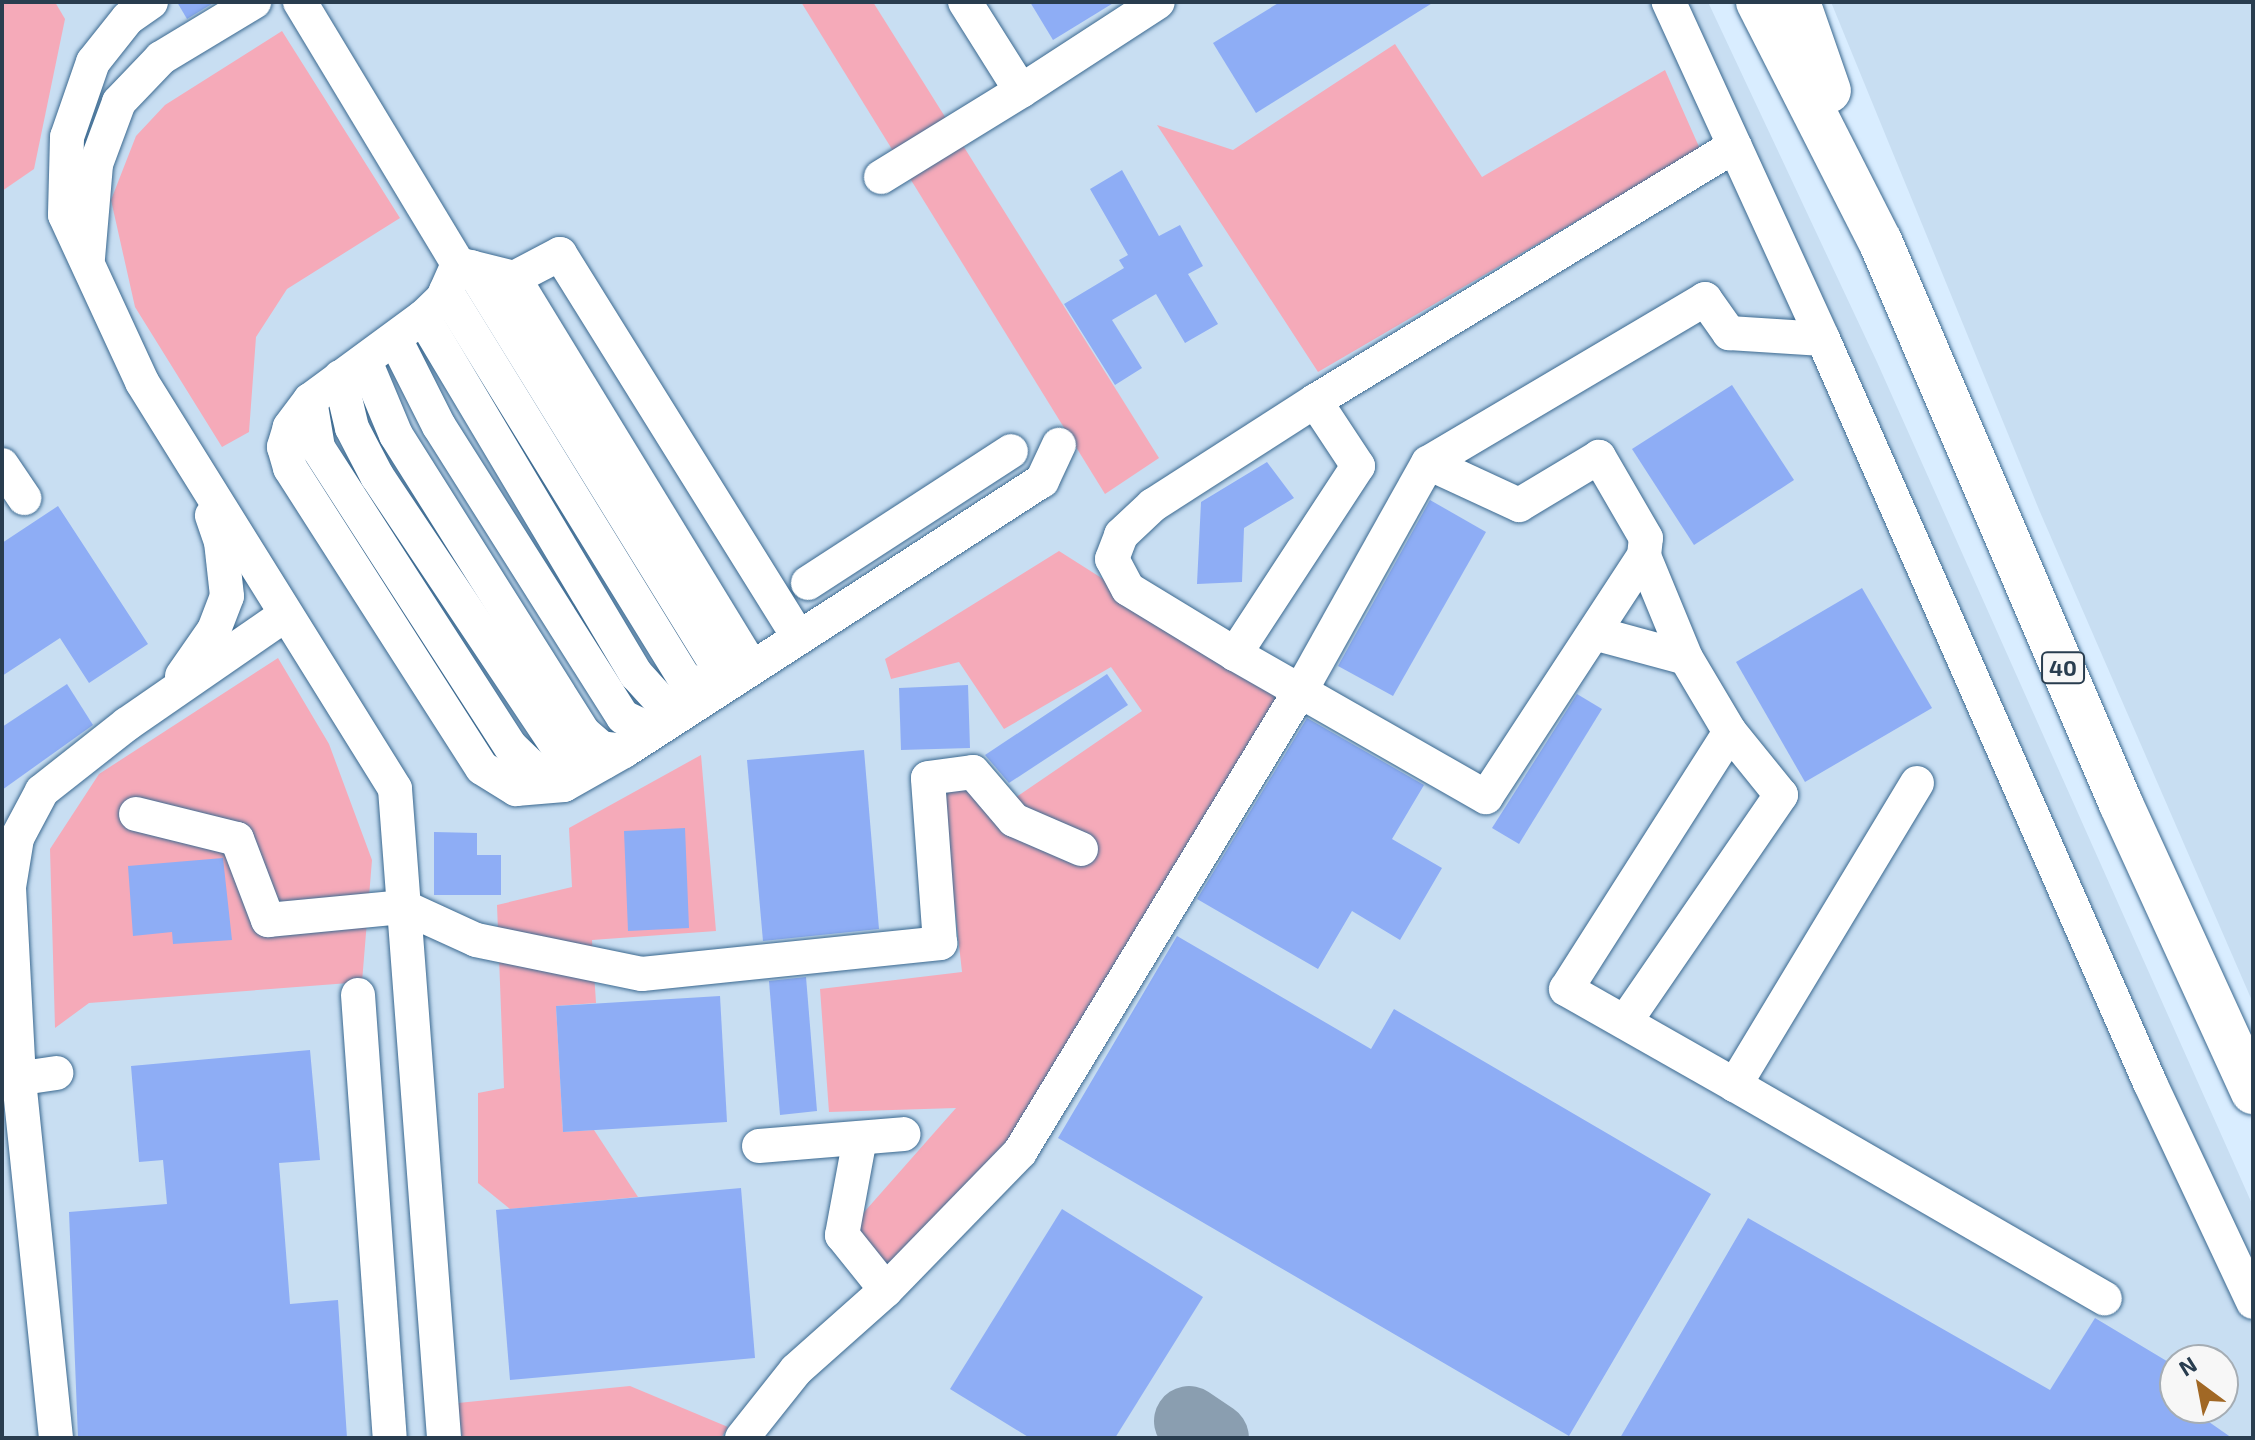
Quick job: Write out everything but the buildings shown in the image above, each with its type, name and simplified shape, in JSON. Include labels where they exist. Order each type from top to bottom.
[{"type":"highway","name":"40","points":[[1758,2],[1880,241],[2121,804],[2253,1092]]},
{"type":"highway","name":"40","points":[[1798,2],[1880,241]]},
{"type":"lane","points":[[88,271],[96,164],[119,102],[161,58],[254,2]]},
{"type":"lane","points":[[300,2],[458,274],[716,663],[732,679]]},
{"type":"lane","points":[[965,2],[1021,91]]},
{"type":"lane","points":[[881,177],[1158,2]]},
{"type":"lane","points":[[1669,2],[1823,339],[2150,1083],[2253,1302]]},
{"type":"lane","points":[[161,58],[132,7],[93,62],[67,137],[65,215],[88,271],[142,382],[395,789],[444,1438]]},
{"type":"lane","points":[[1428,463],[1519,505],[1599,457],[1633,509],[1646,538],[1644,556],[1486,797],[1302,688],[1235,654],[1128,589],[1112,559],[1121,535],[1153,505],[1315,401],[1735,146]]},
{"type":"lane","points":[[458,274],[514,278],[560,254],[798,637]]},
{"type":"lane","points":[[458,274],[423,317],[396,341],[310,400],[290,427],[284,447],[290,468],[482,768],[516,789],[564,785],[614,756],[1042,481],[1059,445]]},
{"type":"lane","points":[[514,278],[732,679]]},
{"type":"lane","points":[[742,1438],[796,1370],[886,1290],[1020,1152],[1302,688],[1428,463],[1705,299],[1729,333],[1823,339]]},
{"type":"lane","points":[[423,317],[636,674],[665,706],[681,712]]},
{"type":"lane","points":[[396,341],[439,426],[623,717],[653,731]]},
{"type":"lane","points":[[353,369],[584,733],[614,756]]},
{"type":"lane","points":[[1235,654],[1358,466],[1315,401]]},
{"type":"lane","points":[[808,583],[1011,451]]},
{"type":"lane","points":[[2,465],[24,498]]},
{"type":"lane","points":[[154,705],[193,664],[227,596],[221,542],[197,474]]},
{"type":"lane","points":[[1627,1019],[1781,795],[1730,732],[1686,658],[1644,556]]},
{"type":"lane","points":[[56,1438],[11,1080],[5,887],[17,838],[42,791],[154,705],[285,615]]},
{"type":"lane","points":[[1594,633],[1686,658]]},
{"type":"lane","points":[[1730,732],[1566,989],[1627,1019],[2105,1299]]},
{"type":"lane","points":[[136,814],[237,839],[268,920],[404,907],[476,940],[642,974],[940,943],[928,778],[973,772],[1014,820],[1081,849]]},
{"type":"lane","points":[[1735,1085],[1917,783]]},
{"type":"lane","points":[[358,995],[390,1438]]},
{"type":"lane","points":[[11,1080],[56,1073]]},
{"type":"lane","points":[[759,1146],[904,1134]]},
{"type":"lane","points":[[860,1138],[842,1235],[886,1290]]},
{"type":"shaded area","points":[[2,2],[1708,2],[1877,362],[2253,1206],[2253,1438],[2,1438]]},
{"type":"shaded area","points":[[2,2],[55,2],[65,19],[34,169],[2,191]]},
{"type":"shaded area","points":[[801,2],[873,2],[1159,458],[1105,494]]},
{"type":"shaded area","points":[[1831,2],[2253,2],[2253,1003],[2040,512]]},
{"type":"shaded area","points":[[282,31],[400,218],[287,289],[256,337],[249,432],[222,447],[135,307],[111,200],[136,136],[165,105]]},
{"type":"shaded area","points":[[1395,44],[1482,177],[1665,70],[1700,149],[1318,372],[1157,125],[1233,150]]},
{"type":"shaded area","points":[[1059,551],[1281,692],[1016,1134],[887,1270],[851,1227],[956,1108],[829,1112],[820,989],[962,972],[941,783],[966,780],[996,811],[1142,711],[1111,667],[1004,729],[959,662],[891,679],[885,659]]},
{"type":"shaded area","points":[[278,658],[329,744],[372,860],[362,982],[89,1003],[55,1028],[50,849],[99,774]]},
{"type":"shaded area","points":[[701,755],[716,931],[592,940],[596,1003],[556,1006],[563,1132],[594,1130],[638,1197],[510,1209],[478,1183],[478,1093],[504,1088],[497,905],[572,887],[569,828]]},
{"type":"shaded area","points":[[630,1386],[728,1427],[721,1438],[462,1438],[458,1403]]},
{"type":"taxiway","points":[[1189,1421],[1214,1438]]}]
